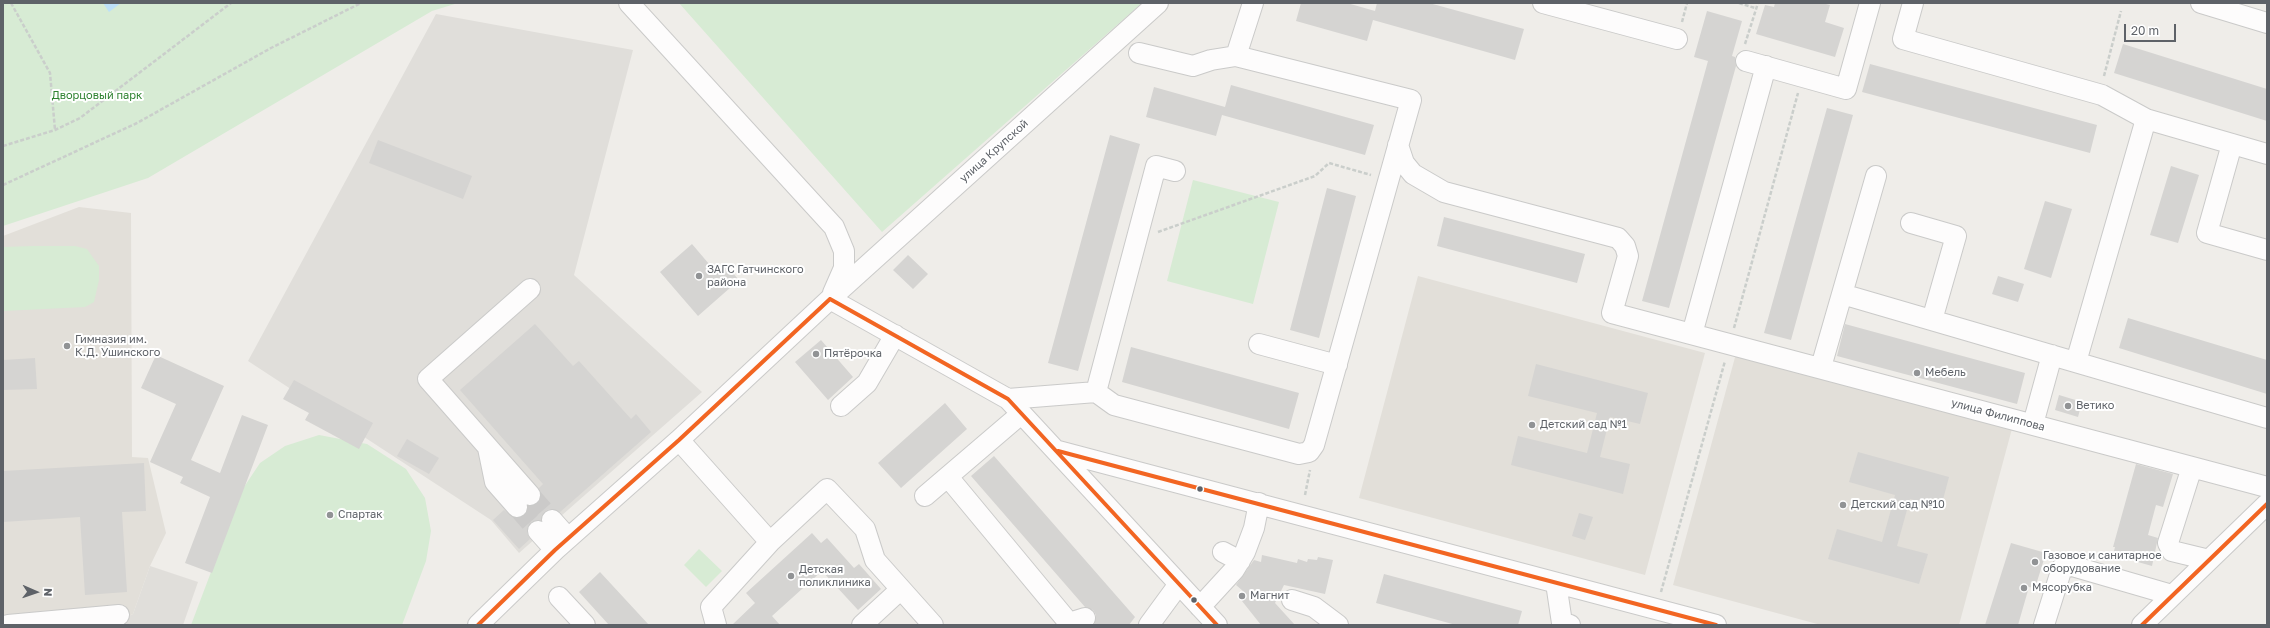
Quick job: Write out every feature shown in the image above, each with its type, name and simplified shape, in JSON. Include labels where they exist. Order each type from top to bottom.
[{"type":"street","points":[[629,3],[834,227],[844,251],[844,268],[830,299],[1008,399],[1058,451],[1217,625]]},
{"type":"street","name":"улица Крупской","points":[[478,625],[561,544],[679,440],[830,299],[1158,3]]},
{"type":"street","points":[[1236,56],[1253,3]]},
{"type":"street","points":[[1543,3],[1677,40]]},
{"type":"street","points":[[1746,61],[1846,89],[1870,3]]},
{"type":"street","points":[[1913,3],[1903,39],[2102,95],[2146,119],[2267,154]]},
{"type":"street","points":[[2201,3],[2267,23]]},
{"type":"street","points":[[1008,399],[1096,392],[1114,405],[1299,454],[1309,452],[1314,445],[1411,100],[1236,56],[1210,60],[1193,66],[1139,53]]},
{"type":"street","points":[[1692,334],[1766,66]]},
{"type":"street","points":[[2076,362],[2146,119]]},
{"type":"street","points":[[2232,144],[2207,233],[2267,250]]},
{"type":"street","name":"улица Филиппова","points":[[1398,145],[1404,163],[1413,174],[1444,192],[1618,238],[1625,246],[1628,256],[1612,312],[2267,487]]},
{"type":"street","points":[[1096,392],[1156,166],[1175,171]]},
{"type":"street","points":[[1821,367],[1876,176]]},
{"type":"street","points":[[1911,223],[1956,236],[1932,320]]},
{"type":"street","points":[[524,501],[495,482],[488,448],[428,379],[530,290]]},
{"type":"street","points":[[1842,294],[2267,418]]},
{"type":"street","points":[[841,406],[867,383],[895,335]]},
{"type":"street","points":[[1259,344],[1337,365]]},
{"type":"street","points":[[2033,424],[2052,355]]},
{"type":"street","points":[[925,496],[1021,414]]},
{"type":"street","points":[[679,440],[770,542]]},
{"type":"street","points":[[1058,451],[1259,503],[1709,624]]},
{"type":"street","points":[[2192,467],[2168,543],[2172,551],[2209,560]]},
{"type":"street","points":[[1101,498],[1099,482],[1101,477],[1106,472],[1123,468]]},
{"type":"street","points":[[948,477],[1069,623],[1085,618]]},
{"type":"street","points":[[716,625],[711,607],[770,542],[827,489],[866,529],[875,560],[900,590],[933,625]]},
{"type":"street","points":[[1200,607],[1220,587],[1231,556],[1254,528],[1259,503]]},
{"type":"street","points":[[2142,625],[2267,504]]},
{"type":"street","points":[[545,526],[561,544]]},
{"type":"street","points":[[2044,625],[2062,568],[2072,566],[2172,595]]},
{"type":"street","points":[[1556,583],[1562,623],[1570,625]]},
{"type":"street","points":[[1149,625],[1179,584]]},
{"type":"street","points":[[862,625],[900,590]]},
{"type":"street","points":[[559,597],[585,625]]},
{"type":"street","points":[[1292,600],[1314,607],[1338,625]]},
{"type":"street","points":[[8,625],[119,615]]},
{"type":"path","points":[[11,3],[50,73],[55,130]]},
{"type":"path","points":[[3,146],[55,130],[80,118],[231,3]]},
{"type":"path","points":[[3,186],[137,123],[271,48],[361,3]]},
{"type":"path","points":[[1739,3],[1755,8]]},
{"type":"path","points":[[1746,61],[1744,46],[1755,8],[1758,3]]},
{"type":"path","points":[[2102,95],[2106,67],[2121,11]]},
{"type":"path","points":[[1137,240],[1315,176],[1329,164],[1389,179]]},
{"type":"shaded area","points":[[436,14],[633,50],[574,275],[702,392],[519,553],[491,520],[248,361]]},
{"type":"shaded area","name":"Гимназия им. К.Д. Ушинского","points":[[79,207],[131,213],[132,457],[148,458],[166,533],[150,566],[133,614],[108,625],[3,625],[3,236]]},
{"type":"shaded area","name":"Детский сад №1","points":[[1418,276],[1705,353],[1645,575],[1359,498]]},
{"type":"shaded area","name":"Детский сад №10","points":[[1737,350],[2013,425],[1959,625],[1821,625],[1673,585]]},
{"type":"shaded area","points":[[150,566],[198,582],[183,625],[108,625],[133,614]]},
{"type":"green space","name":"Дворцовый парк","points":[[3,3],[458,3],[432,11],[148,178],[3,226]]},
{"type":"green space","points":[[679,3],[1142,3],[882,232]]},
{"type":"green space","points":[[1193,180],[1279,202],[1253,304],[1167,281]]},
{"type":"green space","points":[[75,246],[87,249],[99,266],[99,280],[94,302],[85,307],[3,311],[3,247]]},
{"type":"green space","name":"Спартак","points":[[319,435],[367,444],[406,469],[425,498],[431,531],[426,561],[402,625],[191,625],[242,490],[260,463],[285,446]]},
{"type":"green space","points":[[699,549],[722,571],[706,587],[684,565]]},
{"type":"water","points":[[103,3],[121,3],[109,12]]},
{"type":"building","points":[[1301,3],[1347,3],[1375,11],[1377,3],[1429,3],[1524,29],[1515,60],[1373,20],[1367,41],[1296,21]]},
{"type":"building","points":[[1775,3],[1822,3],[1830,5],[1825,22],[1844,28],[1835,57],[1756,34],[1765,5],[1774,7]]},
{"type":"building","points":[[1707,11],[1742,21],[1732,56],[1735,57],[1736,66],[1669,308],[1642,301],[1708,61],[1694,57]]},
{"type":"building","points":[[2123,44],[2267,89],[2267,121],[2114,73]]},
{"type":"building","points":[[1870,64],[2097,125],[2090,153],[1862,92]]},
{"type":"building","points":[[1231,85],[1374,125],[1365,155],[1222,115],[1216,136],[1146,117],[1154,87],[1225,107]]},
{"type":"building","points":[[1827,108],[1853,115],[1791,340],[1764,333]]},
{"type":"building","points":[[1110,135],[1140,144],[1078,371],[1048,363]]},
{"type":"building","points":[[378,140],[472,176],[463,199],[369,163]]},
{"type":"building","points":[[2171,166],[2199,175],[2178,243],[2150,235]]},
{"type":"building","points":[[1327,188],[1356,196],[1319,338],[1290,330]]},
{"type":"building","points":[[2045,201],[2072,209],[2051,278],[2024,269]]},
{"type":"building","points":[[1444,217],[1585,254],[1577,283],[1437,246]]},
{"type":"building","name":"ЗАГС Гатчинского района","points":[[692,244],[715,271],[724,263],[739,280],[698,316],[660,272]]},
{"type":"building","points":[[908,255],[928,274],[913,289],[893,270]]},
{"type":"building","points":[[1998,276],[2024,284],[2018,302],[1992,294]]},
{"type":"building","points":[[2128,318],[2267,360],[2267,394],[2119,348]]},
{"type":"building","points":[[535,324],[573,366],[579,361],[631,419],[636,414],[651,432],[560,512],[549,509],[544,512],[541,520],[531,522],[527,533],[530,539],[519,549],[493,520],[504,510],[514,518],[524,516],[528,506],[537,504],[541,499],[539,488],[543,484],[460,390]]},
{"type":"building","points":[[1845,324],[2025,373],[2017,404],[1837,356]]},
{"type":"building","points":[[821,340],[853,377],[828,400],[795,362]]},
{"type":"building","points":[[1131,347],[1299,393],[1289,429],[1122,382]]},
{"type":"building","points":[[156,355],[224,386],[191,460],[220,473],[242,415],[268,425],[212,573],[185,563],[210,497],[180,483],[183,477],[150,462],[176,404],[141,388]]},
{"type":"building","points":[[35,358],[37,389],[3,390],[3,360]]},
{"type":"building","points":[[1536,364],[1648,393],[1640,424],[1610,417],[1600,457],[1630,464],[1623,494],[1511,465],[1518,436],[1587,453],[1597,413],[1528,396]]},
{"type":"building","points":[[294,380],[373,423],[359,449],[305,420],[309,413],[283,399]]},
{"type":"building","name":"Ветико","points":[[2059,395],[2082,402],[2078,417],[2055,410]]},
{"type":"building","points":[[945,403],[967,429],[901,488],[878,463]]},
{"type":"building","points":[[407,439],[439,458],[429,474],[397,456]]},
{"type":"building","points":[[1858,452],[1949,477],[1941,507],[1910,499],[1897,546],[1928,554],[1919,584],[1828,559],[1837,529],[1882,542],[1895,495],[1849,482]]},
{"type":"building","points":[[994,456],[1135,617],[1129,625],[1094,625],[1096,615],[1093,610],[1085,607],[971,476]]},
{"type":"building","points":[[144,463],[146,511],[122,512],[127,592],[85,595],[80,517],[3,522],[3,471]]},
{"type":"building","points":[[2136,464],[2173,474],[2163,507],[2156,505],[2148,535],[2158,538],[2152,566],[2113,555],[2115,547],[2113,547]]},
{"type":"building","points":[[1579,513],[1593,517],[1585,540],[1572,536]]},
{"type":"building","name":"Детская поликлиника","points":[[812,533],[821,543],[827,538],[854,568],[859,564],[881,589],[858,610],[822,571],[772,616],[780,625],[732,625],[755,603],[746,593]]},
{"type":"building","points":[[2011,543],[2046,553],[2035,588],[2029,587],[2018,625],[1985,625]]},
{"type":"building","points":[[1262,555],[1297,563],[1298,559],[1307,562],[1308,559],[1317,560],[1318,557],[1333,560],[1325,594],[1284,585],[1275,603],[1295,625],[1261,625],[1238,596],[1243,591],[1236,585],[1254,560],[1261,562]]},
{"type":"building","points":[[600,572],[649,625],[609,625],[579,592]]},
{"type":"building","points":[[1384,574],[1522,611],[1518,625],[1456,625],[1376,603]]},
{"type":"tunnel","points":[[530,495],[552,520]]},
{"type":"tunnel","points":[[517,507],[538,531]]},
{"type":"transit line","points":[[830,299],[1008,399],[1217,625]]},
{"type":"transit line","points":[[478,625],[555,550],[679,440],[830,299]]},
{"type":"transit line","points":[[1058,451],[1716,625]]},
{"type":"transit line","points":[[2142,625],[2267,504]]},
{"type":"place","name":"ЗАГС Гатчинского района","points":[[699,276]]},
{"type":"place","name":"Гимназия им. К.Д. Ушинского","points":[[67,346]]},
{"type":"place","name":"Пятёрочка","points":[[816,354]]},
{"type":"place","name":"Мебель","points":[[1917,373]]},
{"type":"place","name":"Ветико","points":[[2068,406]]},
{"type":"place","name":"Детский сад №1","points":[[1532,425]]},
{"type":"place","name":"Детский сад №10","points":[[1843,505]]},
{"type":"place","name":"Спартак","points":[[330,515]]},
{"type":"place","name":"Газовое и санитарное оборудование","points":[[2035,562]]},
{"type":"place","name":"Детская поликлиника","points":[[791,576]]},
{"type":"place","name":"Мясорубка","points":[[2024,588]]},
{"type":"place","name":"Магнит","points":[[1242,596]]}]
